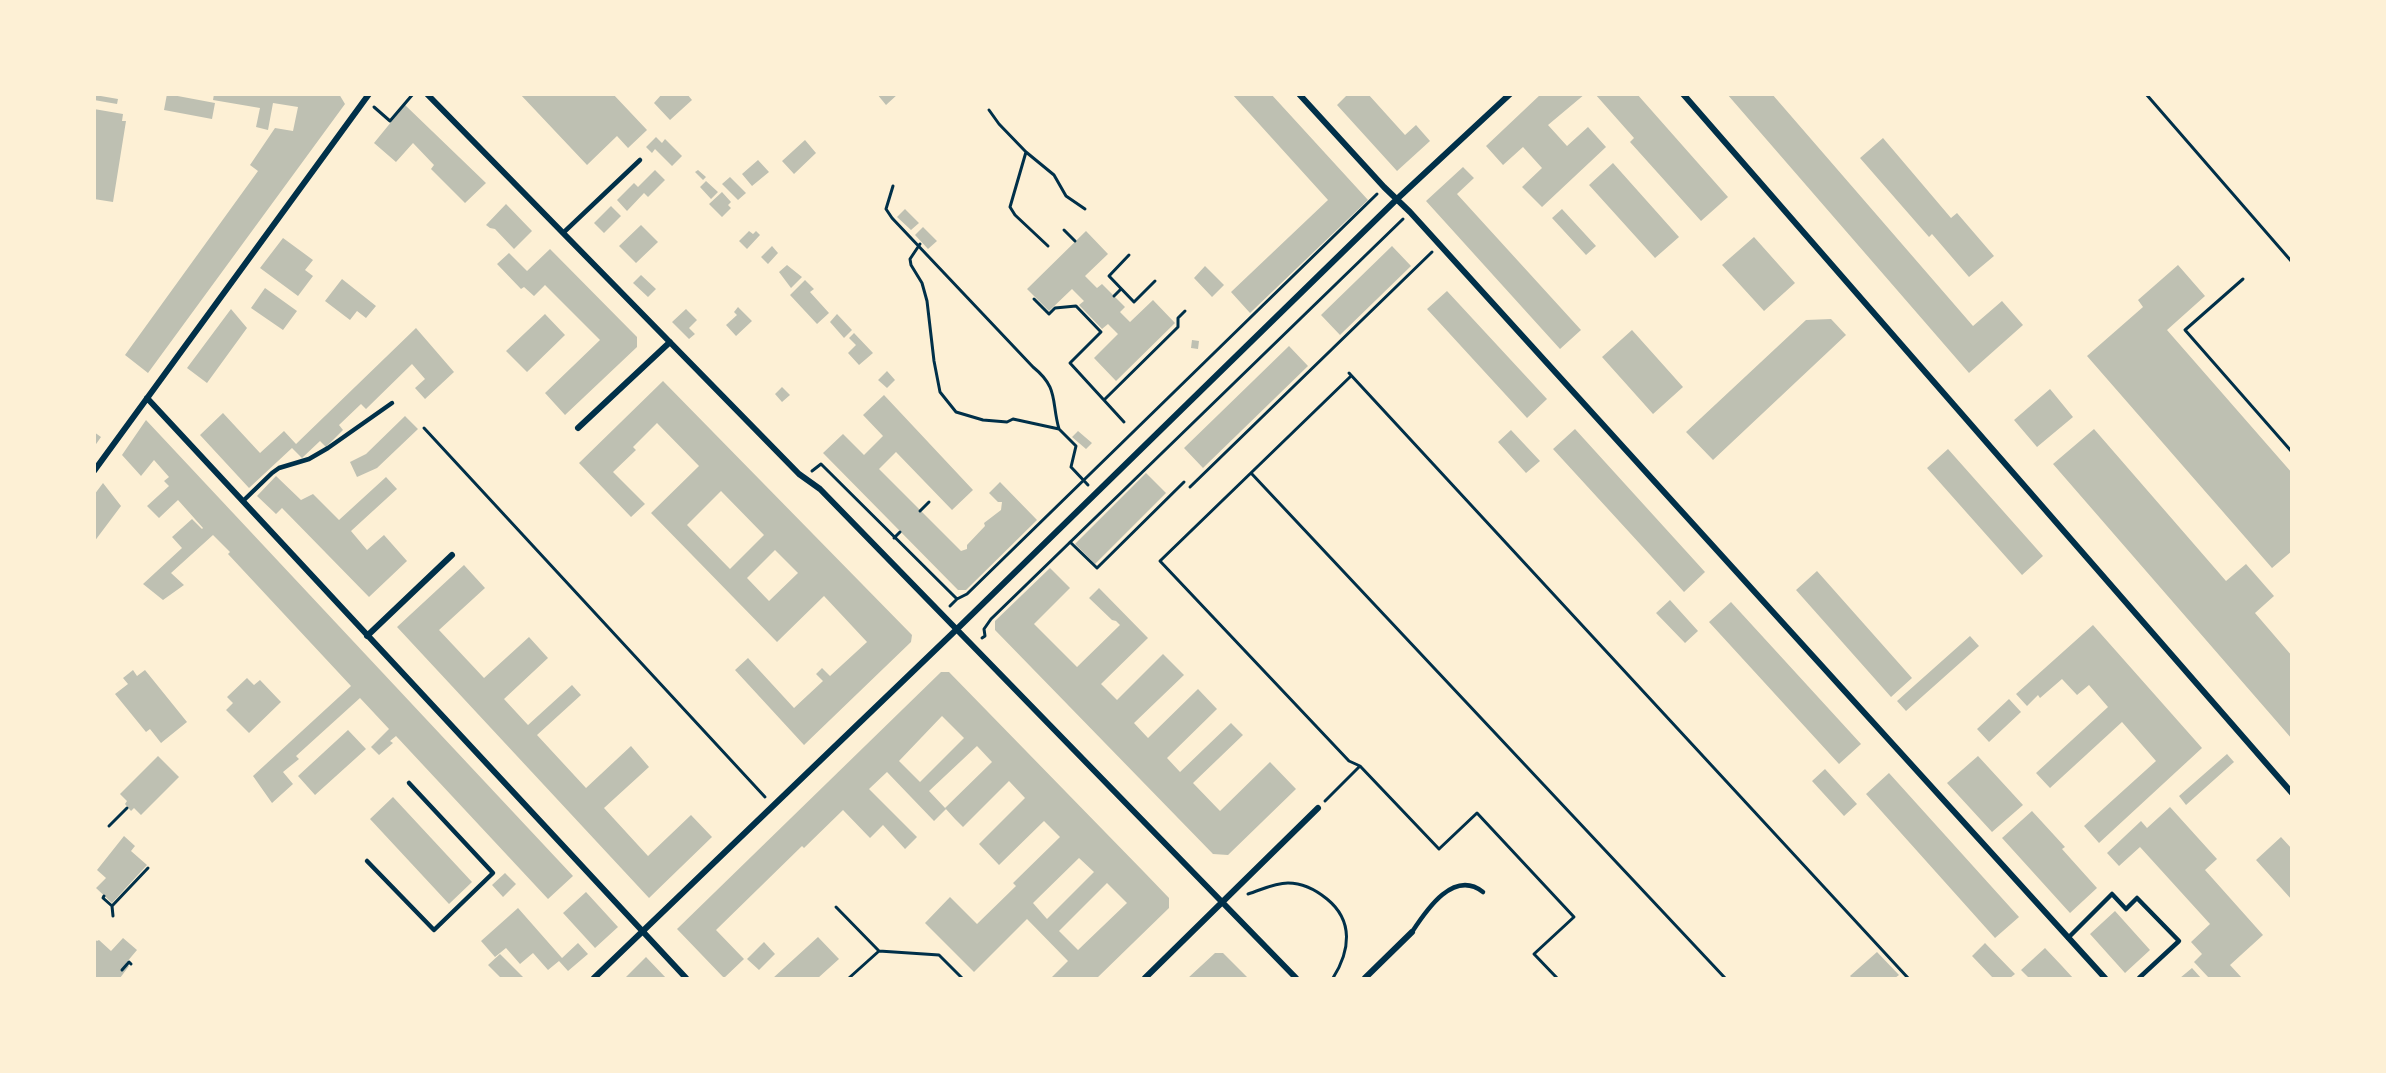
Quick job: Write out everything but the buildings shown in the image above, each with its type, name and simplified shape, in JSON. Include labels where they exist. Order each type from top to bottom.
[{"type":"street","points":[[94,471],[369,94]]},
{"type":"street","points":[[427,94],[804,478],[820,489],[957,628],[1296,978]]},
{"type":"street","points":[[1299,94],[1384,187],[1410,212],[2105,978]]},
{"type":"street","points":[[594,978],[643,933],[1397,199],[1510,94]]},
{"type":"street","points":[[1683,94],[2292,793]]},
{"type":"street","points":[[578,428],[670,342]]},
{"type":"street","points":[[147,398],[686,978]]},
{"type":"street","points":[[367,636],[452,555]]},
{"type":"street","points":[[1145,978],[1318,808]]},
{"type":"street","points":[[1365,978],[1412,932]]},
{"type":"lane","points":[[563,233],[640,160]]},
{"type":"lane","points":[[243,501],[272,473],[318,454],[392,403]]},
{"type":"lane","points":[[367,861],[434,930],[493,873],[409,783]]},
{"type":"lane","points":[[1412,932],[1422,917],[1451,887],[1464,884],[1475,886],[1483,892]]},
{"type":"lane","points":[[2068,938],[2112,894],[2126,909],[2137,898],[2179,941],[2139,978]]},
{"type":"path","points":[[379,111],[390,122],[413,94]]},
{"type":"path","points":[[2146,94],[2292,262]]},
{"type":"path","points":[[989,110],[1026,152],[1054,175],[1066,196],[1085,209]]},
{"type":"path","points":[[1026,152],[1011,201],[1011,209],[1048,246]]},
{"type":"path","points":[[893,186],[886,209],[891,218],[1033,367],[1045,376],[1053,392],[1059,429],[1076,446],[1071,467],[1081,478]]},
{"type":"path","points":[[943,614],[957,599],[968,594],[1384,187]]},
{"type":"path","points":[[974,646],[985,636],[984,629],[991,619],[1410,212]]},
{"type":"path","points":[[1064,230],[1075,241]]},
{"type":"path","points":[[919,245],[910,259],[911,265],[922,282],[927,301],[938,385],[952,409],[983,420],[1007,422],[1013,419],[1059,429]]},
{"type":"path","points":[[1190,487],[1440,245]]},
{"type":"path","points":[[1129,255],[1109,276],[1121,289],[1134,302],[1155,281]]},
{"type":"path","points":[[2243,279],[2184,330],[2292,452]]},
{"type":"path","points":[[1114,296],[1121,289]]},
{"type":"path","points":[[1034,299],[1049,314],[1055,308],[1076,306],[1101,332],[1070,363],[1124,422]]},
{"type":"path","points":[[1105,399],[1178,327],[1178,318],[1185,311]]},
{"type":"path","points":[[1557,978],[1534,954],[1574,917],[1477,813],[1439,849],[1360,766],[1350,761],[1160,561],[1350,375],[1908,978]]},
{"type":"path","points":[[424,428],[772,805]]},
{"type":"path","points":[[804,478],[821,464],[957,599]]},
{"type":"path","points":[[1251,473],[1725,978]]},
{"type":"path","points":[[1070,542],[1097,568],[1184,482]]},
{"type":"path","points":[[920,511],[929,502]]},
{"type":"path","points":[[894,538],[900,532]]},
{"type":"path","points":[[1318,808],[1360,766]]},
{"type":"path","points":[[109,826],[127,808]]},
{"type":"path","points":[[112,906],[148,868]]},
{"type":"path","points":[[1239,885],[1248,894],[1275,884],[1290,883],[1306,886],[1320,893],[1335,906],[1346,922],[1347,937],[1346,951],[1333,978]]},
{"type":"path","points":[[104,896],[103,898],[112,906],[113,916]]},
{"type":"path","points":[[836,907],[879,951],[939,955],[962,978]]},
{"type":"path","points":[[849,978],[879,951]]},
{"type":"path","points":[[122,970],[129,962],[131,964]]}]
